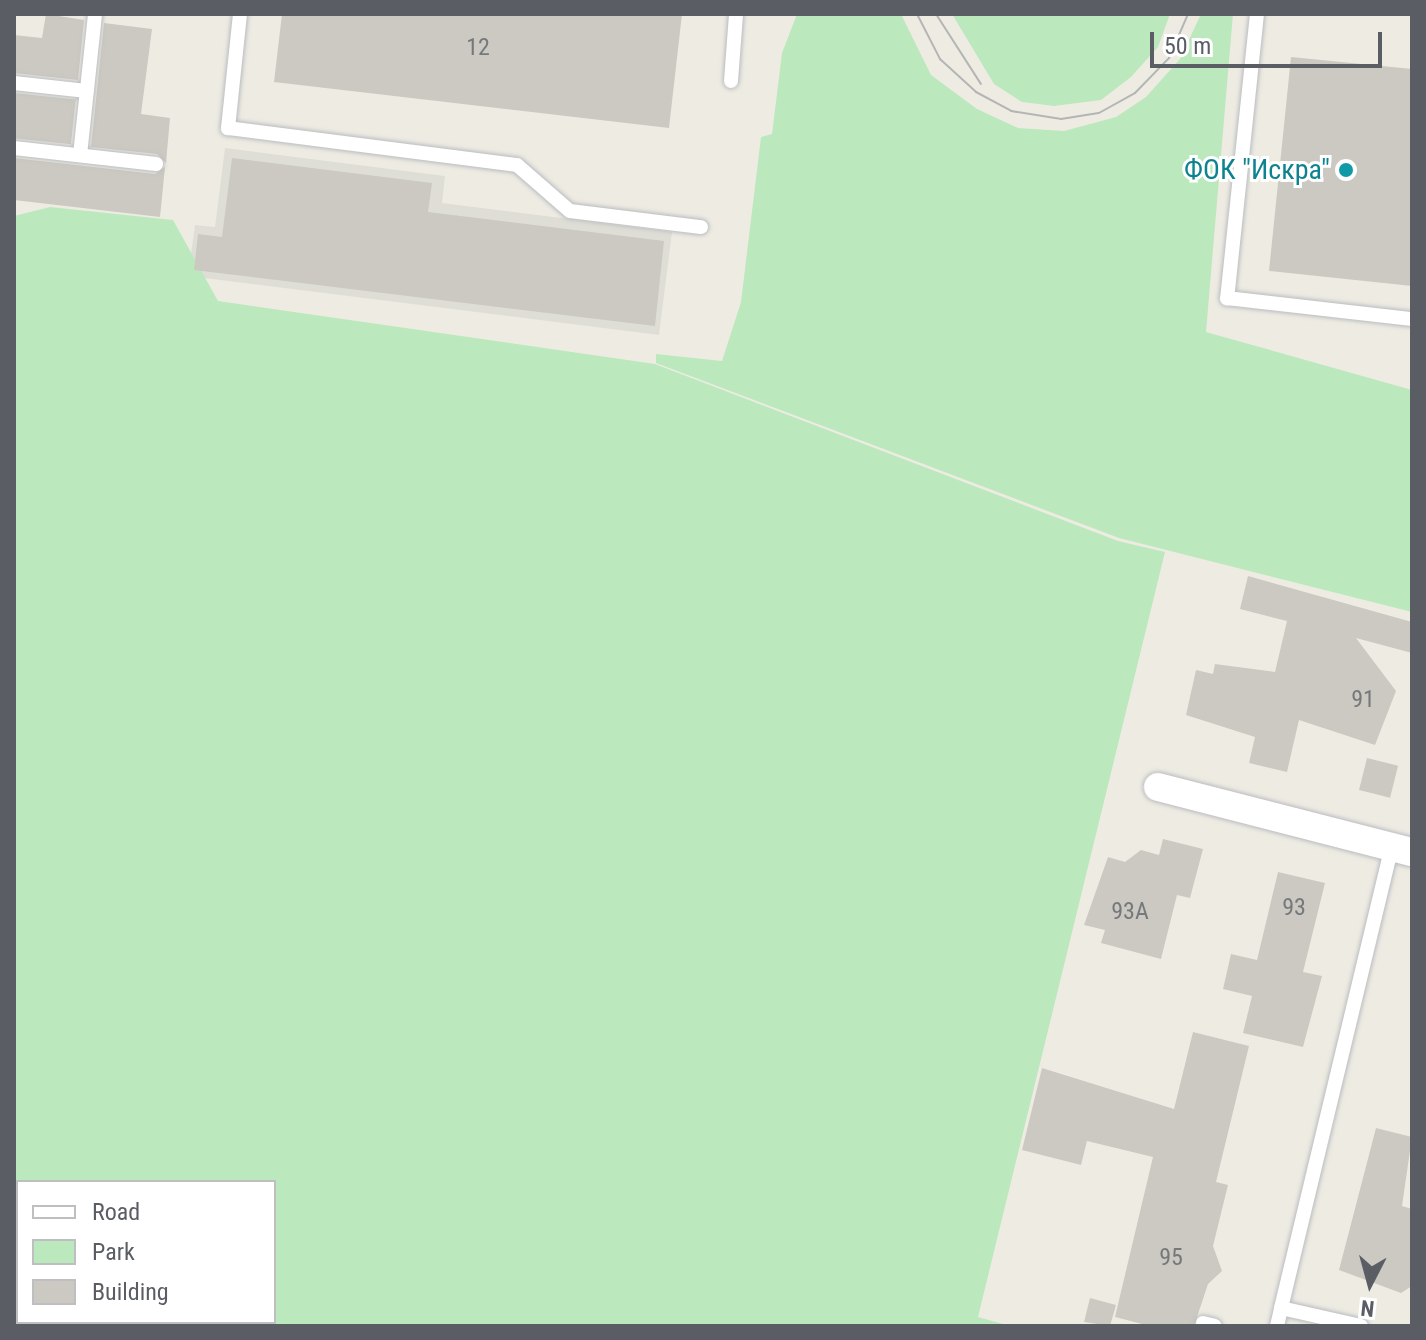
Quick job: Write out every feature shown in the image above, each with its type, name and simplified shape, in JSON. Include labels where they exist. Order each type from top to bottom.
[{"type":"street","points":[[1158,787],[1402,849]]},
{"type":"lane","points":[[80,155],[95,14]]},
{"type":"lane","points":[[240,14],[228,128],[517,165],[570,211],[701,227]]},
{"type":"lane","points":[[731,81],[736,14]]},
{"type":"lane","points":[[1257,14],[1227,298],[1412,319]]},
{"type":"lane","points":[[14,83],[87,91]]},
{"type":"lane","points":[[14,148],[156,164]]},
{"type":"lane","points":[[1277,1326],[1402,849]]},
{"type":"lane","points":[[1281,1308],[1361,1326]]},
{"type":"shaded area","points":[[225,148],[445,176],[442,203],[672,232],[659,335],[188,276],[195,225],[215,227]]},
{"type":"green space","points":[[797,14],[901,14],[931,75],[977,109],[1018,128],[1064,131],[1116,117],[1146,97],[1180,59],[1201,14],[1233,14],[1206,332],[1412,390],[1412,612],[1119,538],[656,363],[656,354],[722,361],[741,302],[761,137],[772,134],[782,53]]},
{"type":"green space","points":[[952,14],[1170,14],[1158,47],[1131,77],[1101,100],[1054,106],[1022,102],[994,84]]},
{"type":"green space","points":[[50,207],[173,220],[218,301],[655,364],[1118,541],[1165,552],[978,1317],[1010,1326],[14,1326],[14,216]]},
{"type":"building","points":[[46,14],[84,20],[78,80],[14,73],[14,35],[42,38]]},
{"type":"building","points":[[282,14],[682,14],[669,128],[274,82]]},
{"type":"building","points":[[104,23],[152,29],[141,114],[170,118],[166,163],[157,154],[91,147]]},
{"type":"building","name":"ФОК \"Искра\"","points":[[1291,57],[1412,69],[1412,286],[1269,271]]},
{"type":"building","points":[[14,93],[76,99],[71,144],[14,138]]},
{"type":"building","points":[[14,158],[155,174],[165,167],[160,217],[14,200]]},
{"type":"building","points":[[232,158],[432,183],[428,212],[664,241],[655,326],[194,270],[198,234],[222,237]]},
{"type":"building","points":[[1248,576],[1412,622],[1412,653],[1356,638],[1396,691],[1375,745],[1299,720],[1287,772],[1249,763],[1255,737],[1186,715],[1196,670],[1213,674],[1215,664],[1275,672],[1287,621],[1240,609]]},
{"type":"building","points":[[1367,758],[1398,766],[1390,798],[1359,790]]},
{"type":"building","points":[[1163,839],[1203,849],[1190,898],[1177,895],[1161,959],[1101,943],[1105,930],[1084,925],[1108,857],[1125,862],[1141,850],[1159,855]]},
{"type":"building","points":[[1278,872],[1325,883],[1303,972],[1322,976],[1303,1047],[1243,1033],[1252,996],[1223,989],[1231,954],[1257,960]]},
{"type":"building","points":[[1193,1032],[1249,1046],[1216,1182],[1228,1185],[1213,1246],[1222,1271],[1208,1284],[1194,1326],[1150,1326],[1115,1317],[1153,1157],[1087,1141],[1081,1165],[1022,1150],[1042,1068],[1174,1109]]},
{"type":"building","points":[[1376,1128],[1412,1137],[1402,1206],[1412,1209],[1412,1286],[1401,1293],[1339,1270]]},
{"type":"building","points":[[1090,1298],[1116,1305],[1110,1326],[1084,1322]]},
{"type":"tram line","points":[[917,14],[940,59],[976,92],[1011,111],[1061,119],[1099,113],[1135,93],[1169,58],[1188,14]]},
{"type":"tram line","points":[[936,14],[981,84]]},
{"type":"place","name":"ФОК \"Искра\"","points":[[1346,170]]}]
